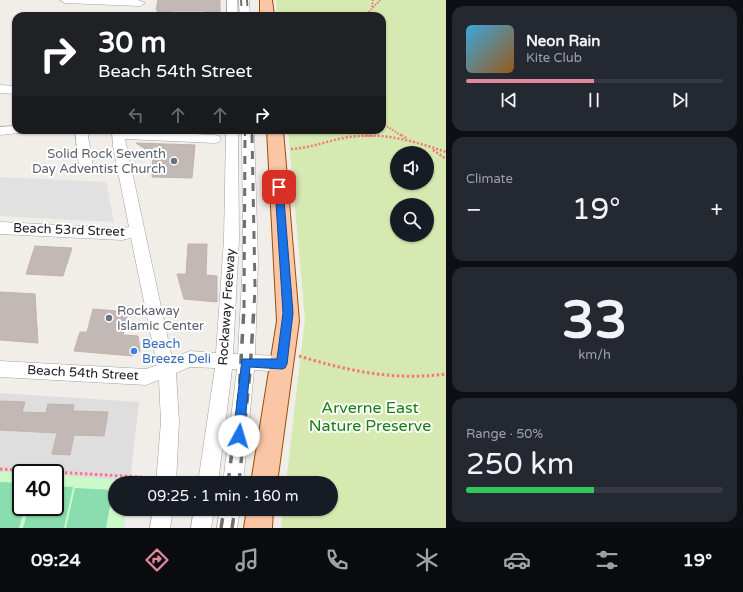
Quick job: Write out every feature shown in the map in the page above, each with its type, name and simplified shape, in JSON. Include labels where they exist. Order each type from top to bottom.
[{"type":"main road","points":[[266,0],[267,12]]},
{"type":"main road","points":[[265,476],[290,360],[275,134]]},
{"type":"main road","points":[[258,528],[259,516]]},
{"type":"street","points":[[65,0],[141,1],[139,12]]},
{"type":"street","points":[[232,0],[232,12]]},
{"type":"street","points":[[244,0],[244,12]]},
{"type":"street","points":[[0,89],[12,90]]},
{"type":"street","points":[[0,131],[12,130]]},
{"type":"street","points":[[81,134],[86,166]]},
{"type":"street","points":[[118,134],[119,146],[167,369],[170,414],[166,476]]},
{"type":"street","points":[[134,134],[215,139]]},
{"type":"street","name":"Rockaway Freeway","points":[[209,476],[224,361],[231,259],[232,134]]},
{"type":"street","name":"Rockaway Freeway","points":[[234,476],[246,362],[250,257],[248,134]]},
{"type":"street","name":"Beach 53rd Street","points":[[0,228],[122,234],[138,231]]},
{"type":"street","name":"Beach 54th Street","points":[[0,369],[146,377],[190,360],[246,362],[290,360]]},
{"type":"street","points":[[160,528],[162,516]]},
{"type":"street","points":[[200,528],[203,516]]},
{"type":"street","points":[[227,528],[229,516]]},
{"type":"path","points":[[372,8],[373,0]]},
{"type":"path","points":[[369,12],[380,0]]},
{"type":"path","points":[[386,125],[410,140],[425,146]]},
{"type":"path","points":[[288,149],[308,148],[334,140],[355,136],[385,136],[410,140]]},
{"type":"path","points":[[434,149],[446,152]]},
{"type":"path","points":[[434,151],[446,159]]},
{"type":"path","points":[[290,360],[378,376],[415,378],[446,374]]},
{"type":"path","points":[[0,469],[123,476]]},
{"type":"shaded area","points":[[0,177],[106,182],[114,222],[0,216]]},
{"type":"shaded area","points":[[0,393],[139,402],[131,476],[108,476],[108,516],[126,516],[123,528],[0,528]]},
{"type":"green space","name":"Arverne East Nature Preserve","points":[[276,0],[446,0],[446,528],[281,528],[282,516],[338,516],[338,476],[287,476],[305,319],[288,134],[386,134],[386,12],[277,12]]},
{"type":"green space","points":[[0,472],[12,473],[12,516],[64,516],[64,476],[108,479],[108,516],[125,516],[124,528],[0,528]]},
{"type":"green space","points":[[0,482],[12,483],[12,516],[22,516],[19,528],[0,528]]},
{"type":"green space","points":[[64,486],[73,487],[64,528],[23,528],[26,516],[64,516]]},
{"type":"green space","points":[[75,488],[108,490],[108,516],[106,528],[66,528]]},
{"type":"building","points":[[158,0],[220,0],[220,12],[157,12],[158,10],[156,10]]},
{"type":"building","name":"Solid Rock Seventh Day Adventist Church","points":[[136,143],[195,145],[192,178],[152,177],[153,154]]},
{"type":"building","points":[[188,244],[207,244],[206,275],[217,276],[217,302],[184,299],[177,274],[186,274]]},
{"type":"building","points":[[35,246],[72,248],[63,276],[26,274]]},
{"type":"building","points":[[0,292],[35,294],[38,343],[0,340]]},
{"type":"building","points":[[93,309],[128,312],[123,335],[138,336],[140,351],[133,356],[74,351],[80,332],[87,332]]},
{"type":"building","points":[[0,401],[25,402],[22,412],[46,413],[48,404],[74,405],[73,411],[108,412],[104,436],[74,435],[70,455],[52,454],[57,433],[0,430]]},
{"type":"railway","points":[[241,0],[242,12]]},
{"type":"railway","points":[[247,0],[248,12]]},
{"type":"railway","points":[[244,308],[245,135]]},
{"type":"railway","points":[[252,135],[255,287],[254,308]]},
{"type":"railway","points":[[229,476],[239,396],[244,307]]},
{"type":"railway","points":[[240,476],[250,371],[254,307]]},
{"type":"railway","points":[[221,528],[223,516]]},
{"type":"railway","points":[[232,528],[234,516]]},
{"type":"place","name":"Solid Rock Seventh Day Adventist Church","points":[[174,161]]},
{"type":"place","name":"Rockaway Islamic Center","points":[[109,318]]},
{"type":"place","name":"Beach Breeze Deli","points":[[134,351]]},
{"type":"route","points":[[239,436],[246,362],[282,364],[288,313],[279,187]]}]
